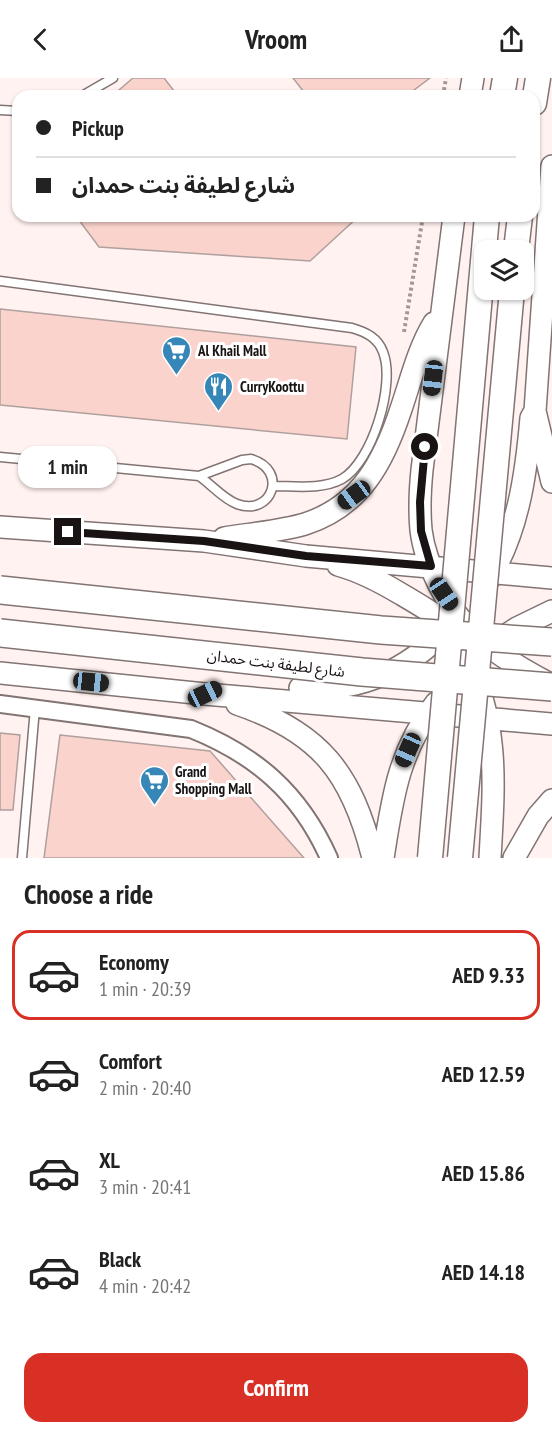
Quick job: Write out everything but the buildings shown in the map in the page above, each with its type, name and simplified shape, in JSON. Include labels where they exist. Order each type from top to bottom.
[{"type":"main road","points":[[430,858],[486,222]]},
{"type":"main road","points":[[517,240],[519,222]]},
{"type":"main road","points":[[460,858],[511,300]]},
{"type":"main road","points":[[0,590],[381,630],[552,642]]},
{"type":"main road","name":"شارع لطيفة بنت حمدان","points":[[0,633],[362,672],[552,686]]},
{"type":"street","points":[[552,166],[535,411],[552,482]]},
{"type":"street","points":[[453,222],[420,502],[421,531],[431,566],[481,691],[489,719],[494,773],[490,858]]},
{"type":"street","points":[[204,541],[304,524],[331,513],[354,495],[374,474],[387,448],[417,360],[428,333],[442,309]]},
{"type":"street","points":[[205,694],[230,685],[318,690],[360,683],[380,677],[427,650],[478,597],[507,545],[523,486],[531,418],[535,411]]},
{"type":"street","points":[[0,527],[204,541],[306,556],[552,578]]},
{"type":"street","points":[[306,556],[343,566],[379,581],[474,634],[552,686]]},
{"type":"street","points":[[383,858],[394,790],[414,737],[429,712],[469,665],[489,646],[517,628],[552,611]]},
{"type":"street","points":[[0,674],[552,723]]},
{"type":"street","points":[[205,694],[261,712],[283,722],[322,752],[335,767],[349,791],[368,838],[373,858]]},
{"type":"street","points":[[0,704],[191,729],[217,740],[243,754],[266,771],[286,791],[305,813],[320,837],[329,858]]},
{"type":"street","points":[[514,858],[538,816],[552,800]]},
{"type":"lane","points":[[92,90],[113,78]]},
{"type":"lane","points":[[0,281],[352,328],[367,332],[383,352],[387,380],[376,433],[353,470],[342,478],[330,483],[273,486]]},
{"type":"lane","points":[[0,458],[199,476],[250,459],[265,466],[270,472],[273,486],[270,494],[260,505],[243,506],[234,503],[199,476]]},
{"type":"lane","points":[[22,858],[35,708]]},
{"type":"path","points":[[383,352],[403,339],[422,222]]},
{"type":"place","name":"Al Khail Mall","points":[[177,376]]},
{"type":"place","name":"CurryKoottu","points":[[219,412]]},
{"type":"place","name":"Grand Shopping Mall","points":[[154,806]]},
{"type":"route","points":[[68,532],[204,541],[306,556],[431,566],[421,531],[420,502],[425,447]]}]
